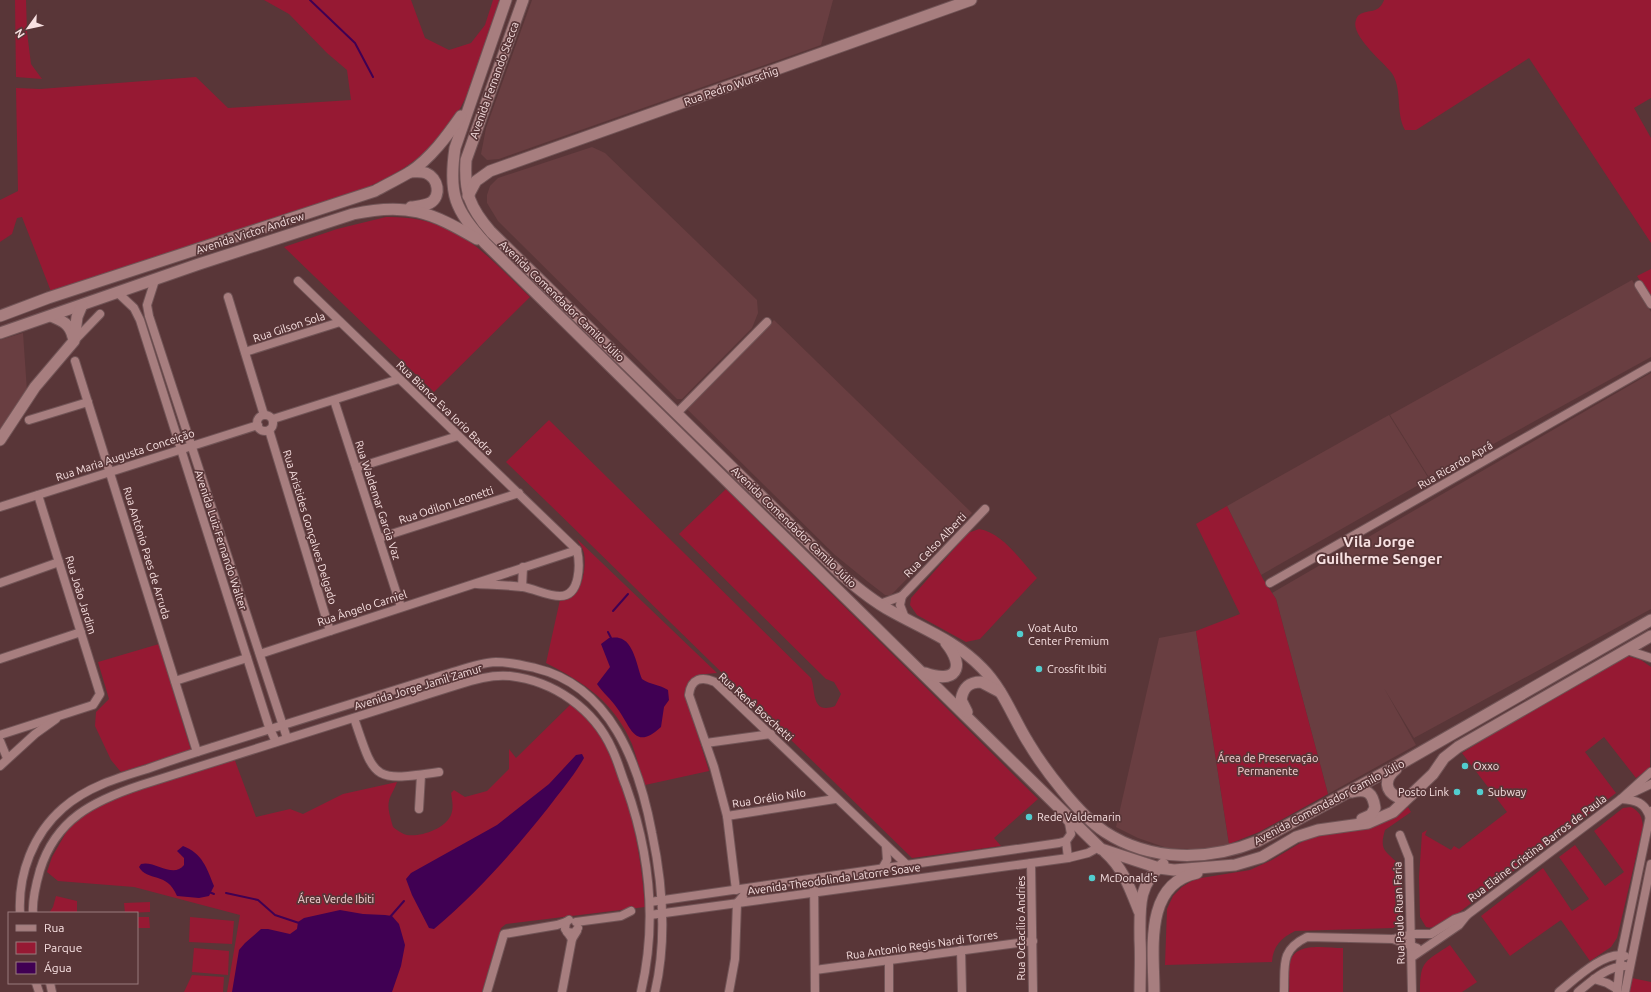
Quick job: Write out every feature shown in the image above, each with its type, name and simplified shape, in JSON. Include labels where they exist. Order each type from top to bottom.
[{"type":"main road","name":"Avenida Fernando Stecca","points":[[470,104],[506,0]]},
{"type":"main road","name":"Avenida Fernando Stecca","points":[[466,160],[523,0]]},
{"type":"main road","name":"Rua Pedro Wurschig","points":[[468,196],[476,181],[490,171],[971,0]]},
{"type":"main road","name":"Avenida Victor Andrew","points":[[0,316],[44,300],[374,192],[410,172],[436,150],[470,104]]},
{"type":"main road","name":"Avenida Comendador Camilo Júlio","points":[[470,104],[455,148],[452,177],[456,204],[464,219],[485,243],[1100,848],[1159,868],[1174,870],[1218,868],[1235,865],[1262,857],[1296,837],[1318,830],[1336,826],[1354,826],[1368,823],[1393,812],[1415,793],[1433,774],[1444,758],[1458,747],[1651,636]]},
{"type":"main road","name":"Avenida Comendador Camilo Júlio","points":[[466,160],[465,181],[468,196],[480,220],[491,232],[842,575],[866,596],[905,618],[940,635],[963,651],[981,667],[994,681],[1018,727],[1043,766],[1073,801],[1104,831],[1139,848],[1166,854],[1207,855],[1242,848],[1258,841],[1402,763],[1651,620]]},
{"type":"main road","points":[[466,160],[477,171],[490,171]]},
{"type":"main road","points":[[401,208],[429,204],[435,197],[437,191],[435,180],[432,176],[422,172],[410,172]]},
{"type":"main road","name":"Avenida Victor Andrew","points":[[0,333],[353,214],[374,209],[401,208],[428,214],[448,222],[485,243]]},
{"type":"main road","points":[[0,440],[34,387],[74,342],[77,317],[82,305]]},
{"type":"main road","points":[[51,316],[65,322],[69,327],[74,342]]},
{"type":"main road","points":[[921,672],[936,677],[946,678],[957,667],[953,652],[940,635]]},
{"type":"main road","points":[[989,738],[963,707],[961,700],[962,693],[967,685],[981,682],[1002,694]]},
{"type":"main road","points":[[1402,763],[1389,775],[1387,781],[1389,789],[1399,798],[1406,798],[1415,793]]},
{"type":"main road","points":[[1336,826],[1360,820],[1371,815],[1375,808],[1373,797],[1367,792],[1360,790],[1342,795]]},
{"type":"main road","points":[[1100,848],[1121,870],[1129,885],[1139,911]]},
{"type":"main road","points":[[1140,992],[1139,911],[1143,890],[1149,878],[1159,868],[1169,862],[1204,860],[1221,856],[1242,848]]},
{"type":"main road","points":[[1154,992],[1154,932],[1156,915],[1161,900],[1168,889],[1185,876],[1218,868]]},
{"type":"street","name":"Avenida Luiz Fernando Walter","points":[[156,280],[148,305],[149,316],[260,654],[286,738]]},
{"type":"street","name":"Rua Bianca Eva Iorio Badra","points":[[298,281],[577,550]]},
{"type":"street","points":[[1639,285],[1651,304]]},
{"type":"street","name":"Avenida Luiz Fernando Walter","points":[[118,293],[134,308],[156,369],[269,729],[276,742]]},
{"type":"street","points":[[228,297],[264,415]]},
{"type":"street","points":[[74,342],[100,314]]},
{"type":"street","name":"Rua Gilson Sola","points":[[245,352],[340,322]]},
{"type":"street","points":[[676,414],[767,322]]},
{"type":"street","name":"Rua Antônio Paes de Arruda","points":[[75,361],[198,752]]},
{"type":"street","name":"Rua Ricardo Aprá","points":[[1270,583],[1651,366]]},
{"type":"street","points":[[156,369],[157,367],[161,367],[170,377]]},
{"type":"street","points":[[273,419],[399,379]]},
{"type":"street","name":"Rua Waldemar Garcia Vaz","points":[[334,400],[401,607]]},
{"type":"street","points":[[29,420],[88,402]]},
{"type":"street","points":[[264,415],[269,415],[273,419],[273,424],[269,430],[261,429],[258,424],[259,417],[264,415]]},
{"type":"street","name":"Rua Maria Augusta Conceição","points":[[0,507],[258,424]]},
{"type":"street","name":"Rua Aristides Gonçalves Delgado","points":[[269,430],[330,630]]},
{"type":"street","points":[[356,468],[458,436]]},
{"type":"street","name":"Rua Odilon Leonetti","points":[[379,538],[519,493]]},
{"type":"street","name":"Rua João Jardim","points":[[38,495],[100,694],[93,704],[63,714]]},
{"type":"street","name":"Rua Celso Alberti","points":[[880,604],[902,596],[984,509]]},
{"type":"street","name":"Rua Ângelo Carniel","points":[[260,654],[330,630],[523,567],[577,550],[579,570],[576,582],[569,593],[557,596],[522,587],[472,584]]},
{"type":"street","points":[[0,583],[59,562]]},
{"type":"street","points":[[522,587],[523,567]]},
{"type":"street","points":[[902,596],[900,605],[905,618]]},
{"type":"street","points":[[0,659],[81,632]]},
{"type":"street","points":[[1627,650],[1651,658]]},
{"type":"street","points":[[175,681],[247,658]]},
{"type":"street","name":"Avenida Jorge Jamil Zamur","points":[[20,912],[21,881],[26,864],[38,838],[62,809],[83,793],[102,784],[198,752],[476,665],[496,662],[514,663],[543,670],[574,684],[596,701],[610,719],[623,740],[649,814],[660,882],[663,913],[659,976],[655,992]]},
{"type":"street","name":"Avenida Jorge Jamil Zamur","points":[[33,912],[36,883],[44,856],[59,831],[79,813],[112,795],[286,738],[465,683],[494,676],[510,676],[548,686],[580,706],[592,718],[612,749],[633,807],[644,849],[650,884],[647,965],[641,992]]},
{"type":"street","name":"Rua Renê Boschetti","points":[[736,890],[727,816],[706,743],[689,695],[692,683],[703,678],[715,682],[771,734],[836,799],[907,865]]},
{"type":"street","name":"Avenida Jorge Jamil Zamur","points":[[303,734],[304,723],[340,712],[357,702]]},
{"type":"street","points":[[266,718],[278,713]]},
{"type":"street","points":[[0,735],[63,714]]},
{"type":"street","points":[[0,766],[35,734],[63,714]]},
{"type":"street","points":[[354,718],[371,765],[378,772],[385,776],[394,777],[439,772]]},
{"type":"street","points":[[754,736],[761,730],[761,725]]},
{"type":"street","points":[[706,743],[771,734]]},
{"type":"street","points":[[253,735],[257,748]]},
{"type":"street","points":[[0,741],[7,758]]},
{"type":"street","name":"Rua Elaine Cristina Barros de Paula","points":[[1412,957],[1460,925],[1467,915],[1621,799],[1650,773]]},
{"type":"street","points":[[419,809],[421,775]]},
{"type":"street","name":"Rua Elaine Cristina Barros de Paula","points":[[1621,799],[1651,784]]},
{"type":"street","name":"Rua Orélio Nilo","points":[[814,802],[822,797],[826,789]]},
{"type":"street","name":"Rua Orélio Nilo","points":[[727,816],[836,799]]},
{"type":"street","name":"Avenida Comendador Camilo Júlio","points":[[1050,799],[1069,823],[1071,834],[1066,842]]},
{"type":"street","name":"Rua Elaine Cristina Barros de Paula","points":[[1621,799],[1638,801],[1647,809],[1650,815]]},
{"type":"street","points":[[1620,991],[1621,955],[1650,815]]},
{"type":"street","name":"Rua Paulo Ruan Faria","points":[[1400,835],[1409,858],[1412,934],[1412,992]]},
{"type":"street","points":[[1066,842],[1068,858]]},
{"type":"street","name":"Avenida Theodolinda Latorre Soave","points":[[650,902],[1066,842]]},
{"type":"street","points":[[882,869],[887,860],[886,846]]},
{"type":"street","name":"Avenida Theodolinda Latorre Soave","points":[[650,915],[1068,858],[1088,854],[1100,848]]},
{"type":"street","points":[[946,874],[943,870],[943,865],[944,861],[948,859]]},
{"type":"street","name":"Avenida Theodolinda Latorre Soave","points":[[935,876],[939,869],[937,861]]},
{"type":"street","name":"Rua Octacílio Andries","points":[[1031,863],[1033,992]]},
{"type":"street","points":[[1620,991],[1631,964],[1649,882],[1651,864]]},
{"type":"street","points":[[814,879],[815,992]]},
{"type":"street","points":[[650,884],[657,884],[660,882]]},
{"type":"street","name":"Avenida Theodolinda Latorre Soave","points":[[737,903],[750,888]]},
{"type":"street","name":"Avenida Theodolinda Latorre Soave","points":[[676,911],[675,903],[712,897],[724,892]]},
{"type":"street","points":[[729,992],[735,959],[737,903]]},
{"type":"street","points":[[564,927],[571,933],[587,921],[621,916],[631,911]]},
{"type":"street","name":"Rua Elaine Cristina Barros de Paula","points":[[1394,939],[1412,934],[1431,934],[1455,919],[1467,915]]},
{"type":"street","points":[[487,992],[501,937],[507,932],[564,927],[570,920],[577,927]]},
{"type":"street","points":[[564,927],[572,939]]},
{"type":"street","points":[[562,992],[572,939],[577,927]]},
{"type":"street","points":[[649,931],[661,931]]},
{"type":"street","points":[[1284,992],[1285,962],[1287,953],[1292,945],[1307,937],[1394,939],[1412,948],[1427,948]]},
{"type":"street","name":"Rua Antonio Regis Nardi Torres","points":[[815,970],[1032,941]]},
{"type":"street","points":[[961,950],[962,992]]},
{"type":"street","points":[[1559,992],[1592,966],[1606,958],[1621,955],[1626,956],[1631,964]]},
{"type":"street","points":[[889,960],[889,992]]},
{"type":"street","points":[[1578,992],[1611,968],[1631,964]]},
{"type":"street","points":[[1592,966],[1595,965],[1599,967],[1597,977]]},
{"type":"street","points":[[1597,977],[1620,991]]},
{"type":"shaded area","points":[[532,0],[833,0],[821,45],[499,159],[487,160],[481,154],[486,128]]},
{"type":"shaded area","points":[[592,147],[605,153],[757,300],[758,313],[752,328],[682,399],[677,399],[498,221],[487,203],[487,195],[490,186],[498,178]]},
{"type":"shaded area","points":[[1632,280],[1651,312],[1651,357],[1430,479],[1390,415]]},
{"type":"shaded area","points":[[774,320],[972,513],[890,596],[885,595],[835,555],[687,409]]},
{"type":"shaded area","points":[[23,333],[27,391],[0,435],[0,340]]},
{"type":"shaded area","points":[[1651,373],[1651,609],[1414,738],[1384,688],[1416,745],[1328,794],[1276,599],[1272,593]]},
{"type":"shaded area","points":[[1389,415],[1429,479],[1261,575],[1227,506]]},
{"type":"shaded area","points":[[1196,631],[1229,844],[1211,850],[1167,848],[1138,838],[1116,827],[1159,638]]},
{"type":"green space","points":[[15,0],[26,0],[27,32],[31,64],[42,79],[16,77]]},
{"type":"green space","points":[[264,0],[411,0],[425,38],[449,50],[471,43],[485,25],[493,0],[501,0],[477,72],[470,90],[461,106],[440,137],[423,154],[404,168],[382,180],[337,199],[52,294],[22,217],[17,218],[12,234],[0,242],[0,200],[18,191],[16,88],[40,89],[196,77],[228,108],[351,100],[347,70],[327,53],[289,14]]},
{"type":"green space","points":[[1384,0],[1651,0],[1651,98],[1634,108],[1651,138],[1651,243],[1529,58],[1416,130],[1405,130],[1400,116],[1395,78],[1368,48],[1355,26],[1357,17],[1362,13],[1378,8]]},
{"type":"green space","points":[[386,217],[410,218],[431,223],[450,230],[467,240],[498,265],[530,297],[434,392],[284,247],[337,229]]},
{"type":"green space","points":[[1651,269],[1651,298],[1637,276]]},
{"type":"green space","points":[[549,420],[811,678],[814,695],[818,705],[827,708],[835,706],[841,694],[834,682],[826,679],[679,534],[726,489],[1038,799],[994,838],[1001,846],[912,858],[506,462]]},
{"type":"green space","name":"Área de Preservação Permanente","points":[[1227,506],[1263,579],[1276,599],[1328,794],[1259,832],[1229,844],[1196,631],[1240,614],[1196,524]]},
{"type":"green space","points":[[979,529],[996,536],[1004,542],[1037,578],[980,639],[966,642],[917,615],[910,605],[911,598],[968,533]]},
{"type":"green space","points":[[577,539],[717,673],[700,675],[692,679],[685,694],[709,771],[645,785],[632,744],[625,729],[616,716],[597,695],[586,686],[546,663],[560,600],[573,596],[578,590],[583,575],[585,560],[584,553]]},
{"type":"green space","points":[[159,644],[191,750],[121,772],[111,760],[95,726],[96,712],[109,699],[98,662]]},
{"type":"green space","points":[[1628,656],[1641,660],[1651,667],[1650,768],[1636,778],[1604,737],[1585,752],[1616,793],[1449,920],[1435,927],[1426,927],[1420,917],[1419,877],[1422,833],[1427,830],[1425,835],[1451,850],[1454,846],[1459,849],[1507,812],[1462,753],[1509,724]]},
{"type":"green space","name":"Área Verde Ibiti","points":[[572,703],[589,719],[587,721],[590,720],[603,739],[622,784],[630,809],[640,860],[645,907],[506,924],[501,928],[482,992],[227,992],[240,915],[134,887],[58,881],[47,872],[52,857],[71,824],[97,805],[129,792],[234,758],[256,817],[290,809],[303,814],[343,794],[397,782],[390,796],[388,807],[393,827],[401,833],[407,835],[419,835],[432,831],[444,824],[451,815],[451,793],[454,790],[465,797],[487,791],[509,769],[509,749],[516,758]]},
{"type":"green space","points":[[1408,807],[1411,812],[1385,830],[1383,838],[1384,848],[1401,867],[1401,918],[1398,924],[1393,928],[1295,931],[1282,940],[1276,947],[1272,962],[1165,965],[1167,909],[1173,896],[1182,887],[1195,879],[1250,870],[1272,860],[1307,839],[1395,816]]},
{"type":"green space","points":[[1631,807],[1640,815],[1643,827],[1617,938],[1611,947],[1590,961],[1561,920],[1510,956],[1481,916],[1543,868],[1572,911],[1589,899],[1559,857],[1575,845],[1605,886],[1624,872],[1594,831],[1623,808]]},
{"type":"green space","points":[[56,896],[77,901],[77,912],[50,912],[53,907]]},
{"type":"green space","points":[[150,902],[150,912],[125,912],[124,903]]},
{"type":"green space","points":[[138,917],[149,917],[150,928],[138,928]]},
{"type":"green space","points":[[190,917],[234,921],[232,944],[189,942]]},
{"type":"green space","points":[[1450,945],[1477,982],[1462,992],[1420,992],[1421,974],[1426,963]]},
{"type":"green space","points":[[1312,947],[1343,948],[1343,992],[1289,992],[1290,963],[1293,956],[1298,951]]},
{"type":"green space","points":[[194,948],[229,951],[228,975],[192,972]]},
{"type":"green space","points":[[192,975],[224,977],[223,992],[184,992]]},
{"type":"green space","points":[[1632,978],[1651,982],[1651,992],[1629,992]]},
{"type":"water","points":[[609,638],[619,638],[628,644],[632,649],[642,679],[668,690],[669,700],[664,707],[661,727],[645,737],[639,737],[634,734],[615,705],[597,684],[610,667],[601,644]]},
{"type":"water","points":[[582,754],[584,758],[571,778],[508,856],[450,915],[434,929],[429,928],[412,895],[406,879],[411,873],[497,825],[549,784],[576,755]]},
{"type":"water","points":[[183,846],[195,853],[206,867],[214,886],[209,896],[199,898],[177,896],[173,888],[168,883],[143,872],[139,867],[141,864],[146,863],[169,870],[180,869],[184,865],[184,858],[177,851]]},
{"type":"water","points":[[340,910],[363,914],[392,916],[399,924],[405,945],[401,966],[392,992],[232,992],[239,950],[261,929],[290,934],[297,929],[298,922],[304,918]]},
{"type":"waterway","points":[[310,0],[355,43],[373,77]]},
{"type":"waterway","points":[[613,611],[628,594]]},
{"type":"waterway","points":[[608,632],[612,640]]},
{"type":"waterway","points":[[209,892],[214,894]]},
{"type":"waterway","points":[[226,893],[258,900],[275,915],[299,923]]},
{"type":"waterway","points":[[390,917],[404,901]]},
{"type":"place","name":"Voat Auto Center Premium","points":[[1020,634]]},
{"type":"place","name":"Crossfit Ibiti","points":[[1039,669]]},
{"type":"place","name":"Oxxo","points":[[1465,766]]},
{"type":"place","name":"Posto Link","points":[[1457,792]]},
{"type":"place","name":"Subway","points":[[1480,792]]},
{"type":"place","name":"Rede Valdemarin","points":[[1029,817]]},
{"type":"place","name":"McDonald's","points":[[1092,878]]},
{"type":"district","name":"Vila Jorge Guilherme Senger","points":[[1379,550]]}]
